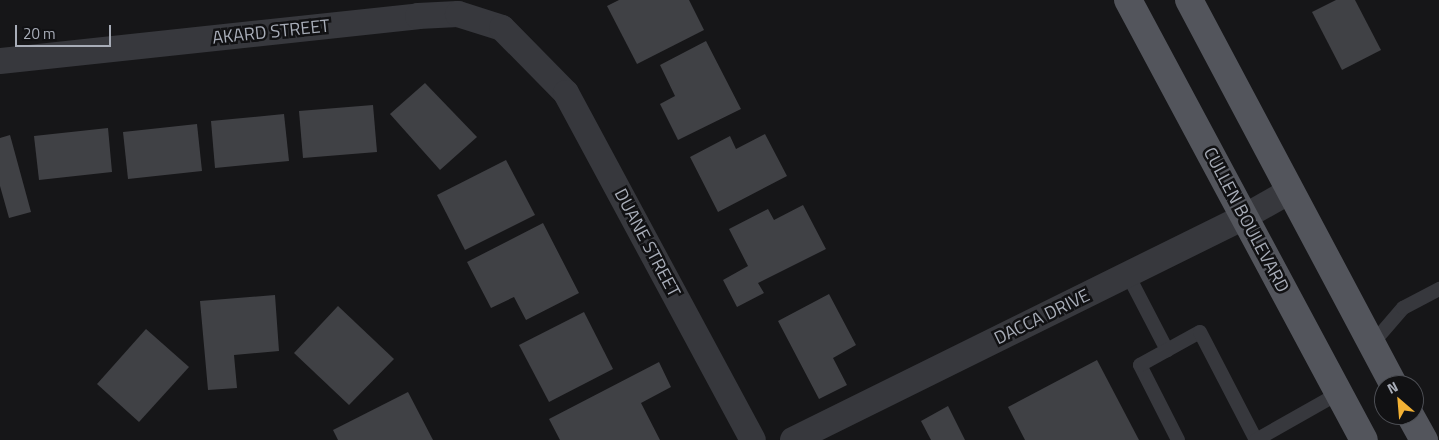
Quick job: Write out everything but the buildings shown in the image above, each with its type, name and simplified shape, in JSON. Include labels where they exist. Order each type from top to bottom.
[{"type":"main road","name":"CULLEN BOULEVARD","points":[[1128,0],[1364,440]]},
{"type":"main road","points":[[1189,0],[1389,375]]},
{"type":"main road","points":[[1416,425],[1424,440]]},
{"type":"street","name":"AKARD STREET","points":[[0,61],[458,14],[502,28],[531,54]]},
{"type":"street","name":"DUANE STREET","points":[[531,54],[566,93],[753,440]]},
{"type":"street","name":"DACCA DRIVE","points":[[793,440],[1244,217],[1290,191]]},
{"type":"lane","points":[[1128,275],[1167,350]]},
{"type":"lane","points":[[1372,344],[1403,308],[1439,289]]},
{"type":"lane","points":[[1178,440],[1140,365],[1200,332],[1256,440],[1339,393]]}]
